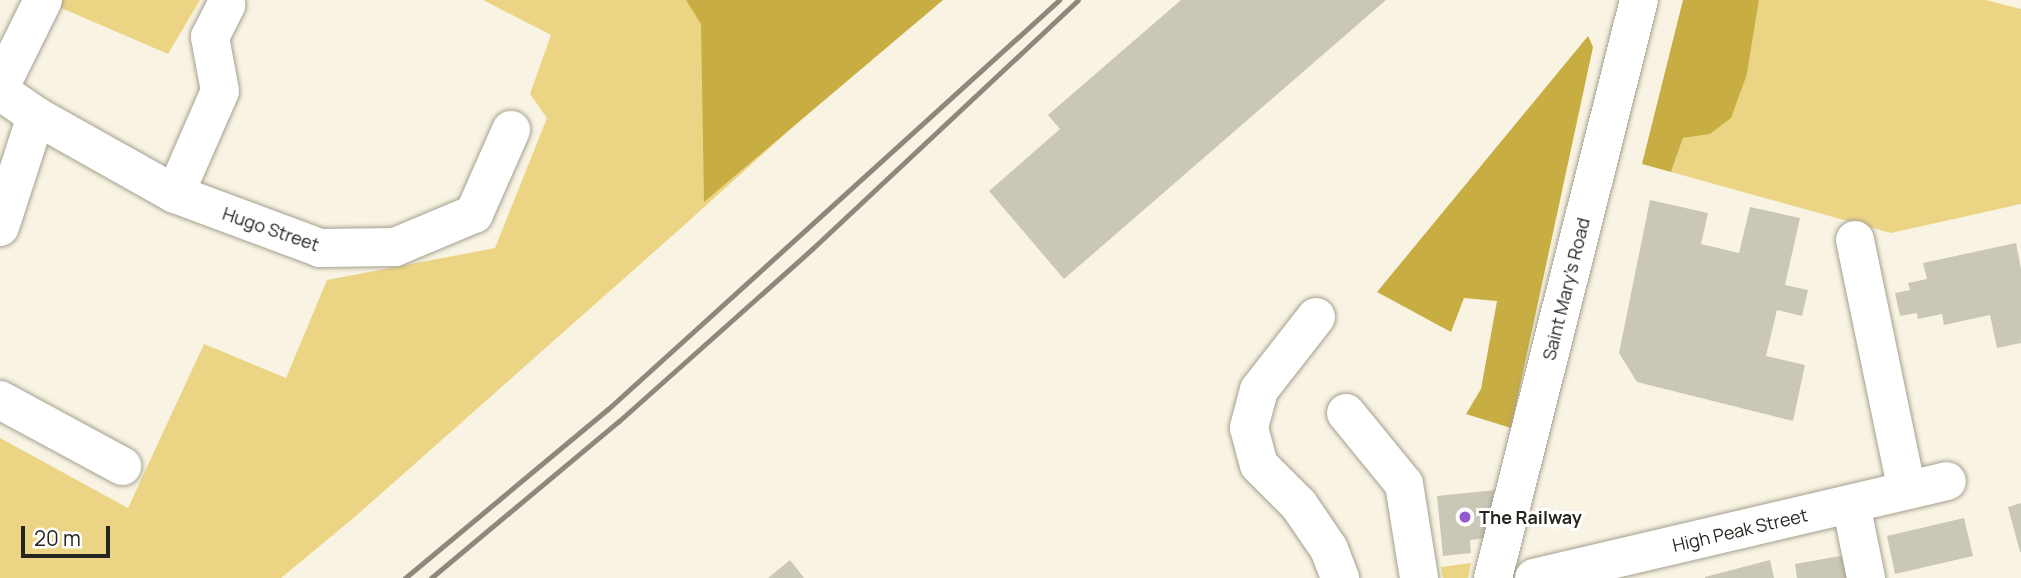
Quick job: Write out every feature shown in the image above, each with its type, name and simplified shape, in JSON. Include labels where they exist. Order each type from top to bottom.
[{"type":"street","points":[[0,89],[43,0]]},
{"type":"street","name":"Saint Mary's Road","points":[[1493,578],[1639,0]]},
{"type":"street","points":[[175,194],[220,91],[210,37],[226,5]]},
{"type":"street","name":"Hugo Street","points":[[0,89],[36,116],[175,194],[320,248],[396,247],[474,214],[511,130]]},
{"type":"street","points":[[0,227],[36,116]]},
{"type":"street","points":[[1855,240],[1907,490]]},
{"type":"street","points":[[1316,317],[1259,390],[1248,428],[1259,465],[1300,505],[1329,549],[1340,578]]},
{"type":"street","points":[[0,400],[122,466]]},
{"type":"street","points":[[1346,413],[1404,484],[1419,578]]},
{"type":"street","name":"High Peak Street","points":[[1534,578],[1947,481]]},
{"type":"street","points":[[1851,504],[1866,578]]},
{"type":"shaded area","points":[[53,0],[200,0],[168,54],[52,4]]},
{"type":"shaded area","points":[[483,0],[933,0],[681,228],[357,515],[281,578],[0,578],[0,438],[128,508],[204,344],[286,378],[327,280],[495,248],[547,118],[530,94],[551,35]]},
{"type":"shaded area","points":[[686,0],[943,0],[704,202],[701,24]]},
{"type":"shaded area","points":[[1683,0],[1759,0],[1747,74],[1731,118],[1710,134],[1683,138],[1671,172],[1642,164]]},
{"type":"shaded area","points":[[1759,0],[1986,0],[2021,9],[2021,204],[1891,233],[1671,172],[1683,138],[1710,134],[1747,74]]},
{"type":"shaded area","points":[[1588,36],[1593,47],[1511,428],[1466,414],[1481,389],[1497,301],[1464,298],[1451,332],[1377,292]]},
{"type":"shaded area","points":[[1471,563],[1468,578],[1443,578],[1441,567]]},
{"type":"building","points":[[1181,0],[1386,0],[1064,279],[989,191],[1060,129],[1048,115]]},
{"type":"building","points":[[1650,200],[1708,213],[1701,244],[1739,253],[1750,207],[1800,218],[1785,285],[1808,290],[1802,316],[1777,310],[1766,356],[1805,365],[1793,421],[1637,382],[1619,353]]},
{"type":"building","points":[[2016,243],[2021,269],[2021,343],[1997,348],[1990,315],[1944,325],[1942,314],[1918,319],[1917,313],[1900,316],[1895,293],[1910,290],[1908,283],[1927,279],[1923,263]]},
{"type":"building","name":"The Railway","points":[[1496,490],[1488,538],[1470,540],[1471,553],[1443,556],[1437,496]]},
{"type":"building","points":[[2021,503],[2021,552],[2020,552],[2008,507]]},
{"type":"building","points":[[1964,518],[1973,556],[1895,574],[1887,536]]},
{"type":"building","points":[[1846,555],[1850,578],[1797,578],[1795,564]]},
{"type":"building","points":[[790,560],[804,578],[768,578]]},
{"type":"building","points":[[1770,560],[1774,578],[1705,578],[1705,577]]},
{"type":"railway","points":[[405,578],[608,409],[1059,0]]},
{"type":"railway","points":[[431,578],[619,421],[812,249],[1078,0]]},
{"type":"place","name":"The Railway","points":[[1465,517]]}]
